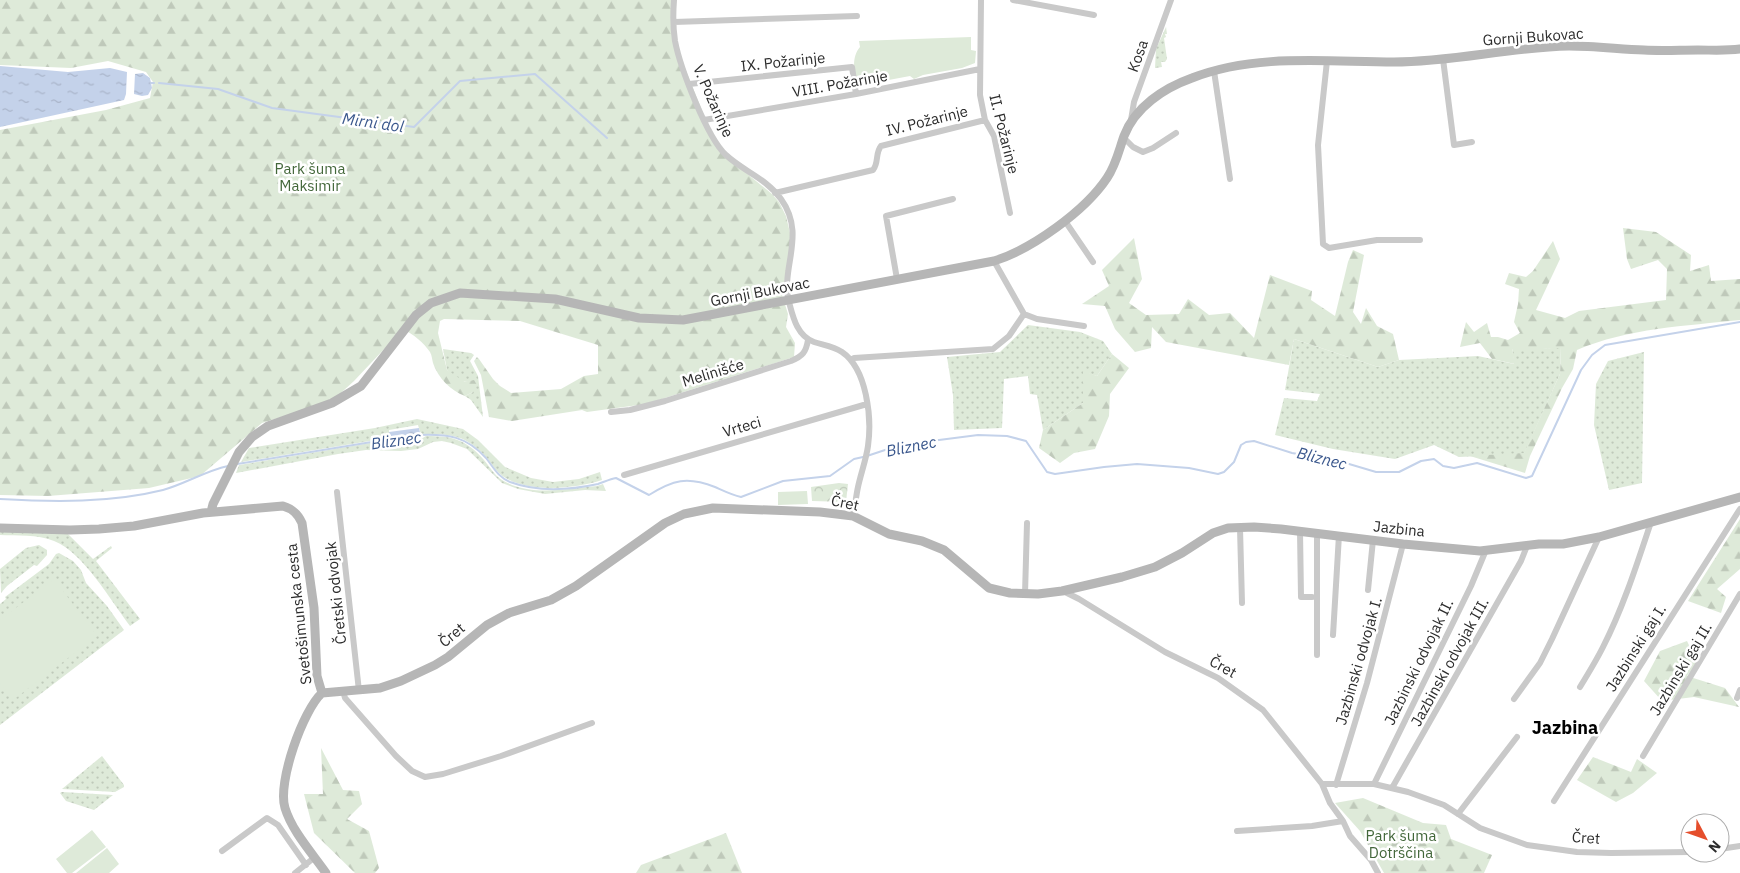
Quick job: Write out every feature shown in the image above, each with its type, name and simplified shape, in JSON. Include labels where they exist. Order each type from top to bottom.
[{"type":"street","name":"V. Požarinje","points":[[674,0],[675,42],[689,84],[704,120],[717,144],[726,155],[754,174],[784,204],[792,230],[793,248],[786,292],[789,301]]},
{"type":"street","name":"II. Požarinje","points":[[981,0],[980,95],[985,120],[994,136],[1010,213]]},
{"type":"street","points":[[1013,0],[1094,15]]},
{"type":"street","name":"Kosa","points":[[1131,122],[1134,102],[1170,0]]},
{"type":"street","points":[[674,22],[857,16]]},
{"type":"street","name":"Gornji Bukovac","points":[[211,512],[235,459],[252,437],[268,426],[332,403],[361,386],[416,315],[431,303],[451,295],[460,293],[555,299],[639,318],[683,320],[994,261],[1019,251],[1064,221],[1102,186],[1109,176],[1123,137],[1131,122],[1147,104],[1165,91],[1193,77],[1214,71],[1268,62],[1397,62],[1444,59],[1539,47],[1668,50],[1740,49]]},
{"type":"street","points":[[1444,59],[1454,145],[1472,142]]},
{"type":"street","points":[[1327,61],[1318,145],[1323,244],[1329,248],[1377,240],[1420,240]]},
{"type":"street","name":"IX. Požarinje","points":[[689,84],[852,67],[856,94]]},
{"type":"street","name":"VIII. Požarinje","points":[[704,120],[856,94],[980,69]]},
{"type":"street","points":[[1214,71],[1230,179]]},
{"type":"street","name":"IV. Požarinje","points":[[775,193],[873,170],[876,165],[878,150],[881,146],[985,120]]},
{"type":"street","points":[[1123,137],[1133,147],[1143,152],[1153,148],[1176,133]]},
{"type":"street","points":[[897,279],[886,216],[953,199]]},
{"type":"street","points":[[1064,221],[1093,262]]},
{"type":"street","points":[[994,261],[1024,314],[1037,319],[1084,326]]},
{"type":"street","points":[[789,301],[798,329],[808,340],[833,347],[842,352],[856,366],[862,381],[867,404],[868,445],[853,516]]},
{"type":"street","points":[[851,360],[854,358],[943,351],[993,349],[1009,336],[1024,314]]},
{"type":"street","name":"Melinišće","points":[[611,412],[630,410],[665,401],[800,358],[804,354],[808,340]]},
{"type":"street","name":"Vrteci","points":[[624,475],[867,404]]},
{"type":"street","name":"Čretski odvojak","points":[[337,492],[358,690]]},
{"type":"street","name":"Jazbina","points":[[1062,591],[1122,578],[1155,567],[1213,534],[1228,528],[1254,527],[1317,532],[1403,544],[1480,551],[1563,544],[1599,537],[1740,497]]},
{"type":"street","name":"Svetošimunska cesta","points":[[0,528],[99,529],[134,526],[211,512],[283,506],[295,512],[302,523],[314,608],[317,676],[322,693],[313,703],[296,740],[284,786],[284,806],[289,817],[326,873]]},
{"type":"street","name":"Čret","points":[[322,693],[380,688],[435,666],[487,625],[509,613],[551,600],[576,586],[665,523],[684,514],[713,508],[820,512],[853,516],[889,534],[922,542],[944,550],[989,588],[1025,594],[1062,591],[1079,599],[1165,652],[1218,678],[1241,693],[1263,710],[1322,784],[1330,803],[1343,821],[1350,836],[1371,860],[1378,873]]},
{"type":"street","name":"Jazbinski gaj I.","points":[[1554,801],[1740,508]]},
{"type":"street","points":[[1580,688],[1616,621],[1651,522]]},
{"type":"street","points":[[1025,594],[1027,523]]},
{"type":"street","points":[[1240,528],[1242,603]]},
{"type":"street","points":[[1300,531],[1301,597],[1312,597]]},
{"type":"street","points":[[1317,532],[1317,655]]},
{"type":"street","points":[[1333,635],[1338,536]]},
{"type":"street","points":[[1514,699],[1540,663],[1599,537]]},
{"type":"street","points":[[1368,590],[1374,540]]},
{"type":"street","name":"Jazbinski odvojak I.","points":[[1336,784],[1367,683],[1403,544]]},
{"type":"street","name":"Jazbinski odvojak III.","points":[[1392,788],[1492,613],[1527,546]]},
{"type":"street","name":"Jazbinski odvojak II.","points":[[1374,784],[1471,586],[1486,550]]},
{"type":"street","name":"Jazbinski gaj II.","points":[[1644,756],[1740,594]]},
{"type":"street","points":[[1737,698],[1740,690]]},
{"type":"street","points":[[343,691],[344,698],[396,756],[412,771],[425,777],[443,774],[501,756],[592,723]]},
{"type":"street","points":[[1458,814],[1517,737]]},
{"type":"street","name":"Čret","points":[[1322,784],[1374,784],[1408,792],[1435,802],[1480,828],[1527,844],[1578,852],[1680,852]]},
{"type":"street","points":[[222,851],[267,818],[278,825],[306,865]]},
{"type":"street","points":[[1237,831],[1304,827],[1343,821]]},
{"type":"street","points":[[295,873],[315,857]]},
{"type":"green space","name":"Park šuma Maksimir","points":[[0,0],[671,0],[672,36],[718,150],[772,194],[779,202],[786,216],[791,237],[782,295],[788,314],[786,327],[795,343],[794,357],[646,404],[587,412],[582,410],[512,421],[489,417],[481,375],[474,361],[477,357],[493,379],[511,393],[561,389],[584,376],[598,374],[598,345],[520,321],[444,319],[440,321],[438,333],[447,370],[465,382],[474,380],[477,385],[473,392],[465,396],[455,391],[446,383],[435,369],[431,353],[428,349],[411,333],[403,329],[354,381],[332,401],[262,423],[200,476],[149,488],[48,496],[0,495],[0,130],[106,110],[150,98],[153,82],[146,72],[108,61],[71,68],[0,65]]},
{"type":"green space","points":[[1166,27],[1167,34],[1165,34],[1166,37],[1164,38],[1167,59],[1165,62],[1161,62],[1162,67],[1155,68],[1156,49]]},
{"type":"green space","points":[[971,37],[971,50],[976,51],[975,63],[962,68],[923,75],[914,79],[910,76],[862,85],[858,88],[854,62],[860,47],[859,41]]},
{"type":"green space","points":[[1623,228],[1656,232],[1691,255],[1690,271],[1709,265],[1711,281],[1740,279],[1740,320],[1637,332],[1577,350],[1573,369],[1530,456],[1525,473],[1470,456],[1524,453],[1560,374],[1561,348],[1512,349],[1515,364],[1492,359],[1480,343],[1460,347],[1466,322],[1474,332],[1487,323],[1491,337],[1508,340],[1520,333],[1514,322],[1519,289],[1505,284],[1509,273],[1526,277],[1533,271],[1553,241],[1560,259],[1536,310],[1565,318],[1579,311],[1666,300],[1667,269],[1658,260],[1631,269],[1627,259]]},
{"type":"green space","points":[[1134,238],[1142,279],[1129,303],[1146,315],[1179,314],[1188,299],[1209,315],[1230,313],[1254,338],[1270,275],[1312,291],[1311,300],[1335,316],[1348,262],[1353,250],[1364,255],[1353,312],[1361,324],[1366,308],[1377,326],[1393,334],[1399,360],[1378,367],[1294,339],[1289,365],[1166,342],[1152,327],[1151,348],[1135,352],[1115,329],[1105,306],[1082,304],[1109,286],[1102,270]]},
{"type":"green space","points":[[1028,325],[1080,332],[1103,341],[1112,354],[1097,376],[1083,372],[1083,403],[1043,430],[1037,395],[1030,394],[1028,376],[1004,379],[1002,428],[954,430],[953,395],[947,357],[1000,352]]},
{"type":"green space","points":[[1294,339],[1378,367],[1399,360],[1478,356],[1514,364],[1512,348],[1543,349],[1561,347],[1560,374],[1524,454],[1459,457],[1434,445],[1395,459],[1333,449],[1275,435],[1284,398],[1317,401],[1320,394],[1285,390]]},
{"type":"green space","points":[[443,349],[474,355],[470,361],[478,376],[483,417],[471,400],[465,396],[473,392],[470,382],[460,380],[447,370]]},
{"type":"green space","points":[[1644,352],[1642,483],[1609,490],[1594,425],[1596,384],[1608,361]]},
{"type":"green space","points":[[1112,354],[1129,368],[1110,394],[1109,416],[1095,449],[1074,453],[1060,463],[1039,448],[1043,430],[1083,403],[1083,371],[1097,376]]},
{"type":"green space","points":[[417,419],[463,429],[478,440],[505,467],[531,478],[553,482],[579,479],[600,472],[602,480],[579,486],[552,488],[515,482],[501,475],[486,457],[471,444],[449,435],[421,434],[418,425],[389,430],[389,435],[382,437],[382,439],[241,462],[249,448],[375,428]]},
{"type":"green space","points":[[426,436],[451,438],[465,443],[484,460],[499,478],[525,489],[548,491],[603,484],[606,491],[585,490],[545,494],[518,489],[502,483],[467,449],[442,441],[433,442],[418,449],[401,451],[366,450],[236,473],[239,465],[382,441],[383,444],[391,445],[392,448],[422,443],[421,439]]},
{"type":"green space","points":[[839,483],[848,484],[846,502],[812,501],[811,487]]},
{"type":"green space","points":[[807,491],[808,504],[778,505],[778,492]]},
{"type":"green space","points":[[1740,519],[1740,569],[1717,589],[1726,597],[1721,613],[1688,601]]},
{"type":"green space","points":[[0,529],[68,534],[93,559],[111,546],[112,548],[96,561],[140,619],[130,626],[96,578],[65,547],[41,537],[0,535]]},
{"type":"green space","points":[[39,545],[47,550],[47,555],[37,566],[34,565],[1,593],[0,569],[26,548]]},
{"type":"green space","points":[[59,553],[73,561],[81,570],[86,583],[107,606],[124,630],[0,725],[0,604],[6,599],[5,597],[49,564],[56,554]]},
{"type":"green space","points":[[54,579],[97,636],[13,700],[0,683],[0,620]]},
{"type":"green space","points":[[1687,641],[1697,662],[1687,676],[1725,688],[1739,707],[1694,697],[1662,701],[1644,681],[1660,651]]},
{"type":"green space","points":[[321,748],[343,790],[359,791],[362,804],[347,819],[369,831],[379,868],[375,873],[355,873],[314,833],[304,794],[323,794]]},
{"type":"green space","points":[[102,756],[124,787],[115,792],[62,789]]},
{"type":"green space","points":[[1593,757],[1631,772],[1637,759],[1657,773],[1633,793],[1616,802],[1577,780]]},
{"type":"green space","points":[[60,793],[113,795],[94,810],[66,801]]},
{"type":"green space","name":"Park šuma Dotrščina","points":[[1363,798],[1423,823],[1446,825],[1451,839],[1492,855],[1484,873],[1384,873],[1360,831],[1335,803]]},
{"type":"green space","points":[[92,830],[106,847],[72,873],[67,873],[56,859]]},
{"type":"green space","points":[[726,833],[742,873],[636,873],[641,865]]},
{"type":"green space","points":[[107,848],[119,864],[109,873],[76,873]]},
{"type":"water","points":[[0,66],[68,72],[110,68],[127,72],[126,94],[124,100],[0,127]]},
{"type":"water","points":[[143,73],[150,78],[152,88],[148,95],[142,96],[134,94],[135,74]]},
{"type":"water","points":[[419,428],[422,441],[391,446],[389,432]]},
{"type":"waterway","name":"Mirni dol","points":[[159,83],[218,89],[272,108],[414,127],[460,81],[535,74],[607,138]]},
{"type":"waterway","name":"Bliznec","points":[[867,456],[900,445],[978,435],[1007,436],[1026,441],[1047,472],[1055,474],[1137,464],[1189,468],[1218,474],[1224,472],[1234,462],[1241,445],[1254,441],[1292,453],[1339,461],[1376,472],[1399,472],[1421,461],[1434,459],[1443,466],[1454,468],[1477,463],[1526,478],[1532,476],[1581,370],[1592,355],[1605,345],[1740,322]]},
{"type":"waterway","name":"Bliznec","points":[[420,435],[448,436],[464,441],[479,451],[502,478],[520,485],[542,489],[565,489],[598,484],[616,478],[649,495],[673,483],[688,481],[715,487],[741,497],[783,481],[830,476],[854,459],[863,457]]},
{"type":"waterway","name":"Bliznec","points":[[237,464],[390,439]]},
{"type":"waterway","name":"Bliznec","points":[[0,499],[62,501],[123,497],[163,490],[228,466]]},
{"type":"district","name":"Jazbina","points":[[1565,728]]}]
